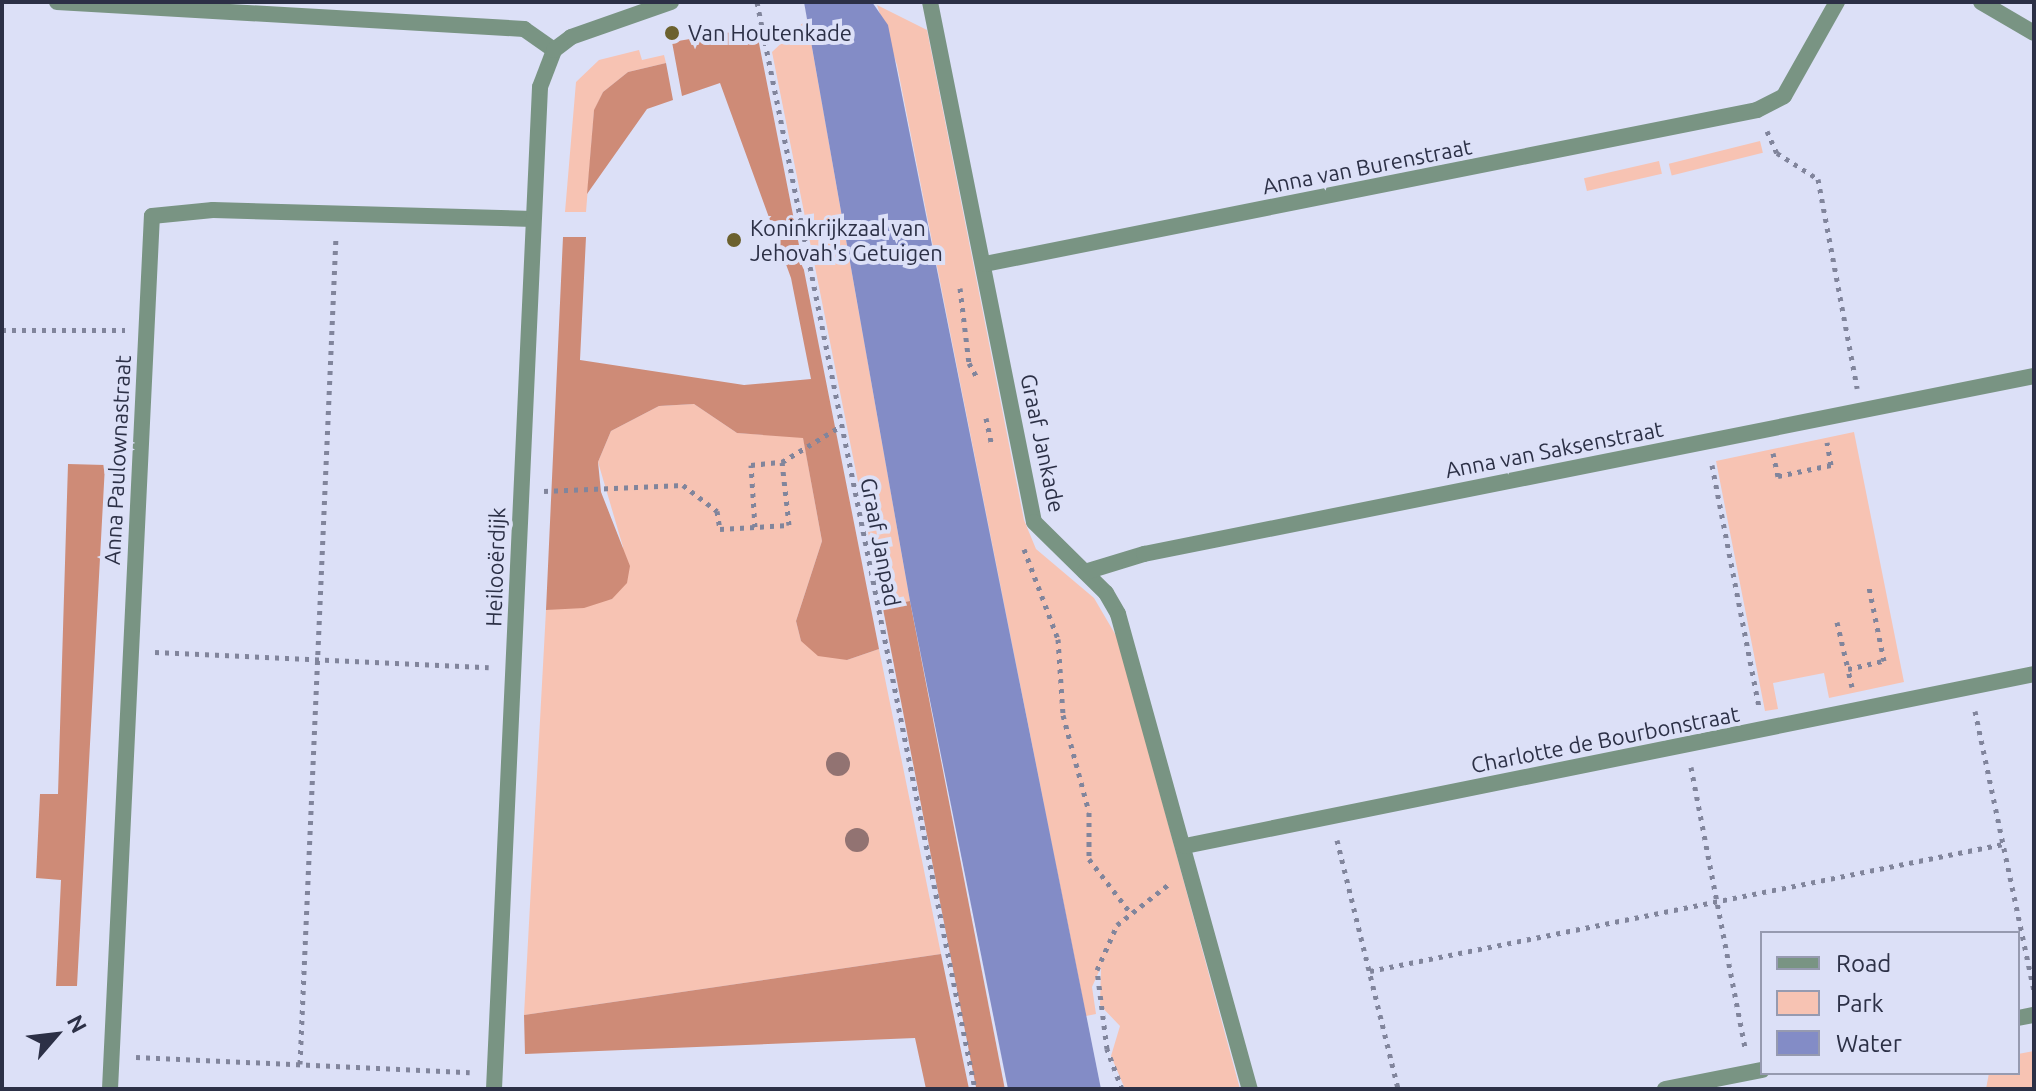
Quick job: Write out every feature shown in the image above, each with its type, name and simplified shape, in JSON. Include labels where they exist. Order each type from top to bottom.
[{"type":"street","points":[[57,2],[524,29],[554,50],[590,26],[671,2]]},
{"type":"street","name":"Graaf Jankade","points":[[930,2],[985,264],[1034,522],[1085,572],[1118,614],[1185,846],[1250,1089]]},
{"type":"street","name":"Anna van Burenstraat","points":[[985,264],[1757,110],[1784,96],[1837,2]]},
{"type":"street","points":[[1981,2],[2034,33]]},
{"type":"street","name":"Heilooërdijk","points":[[494,1081],[540,87],[554,50]]},
{"type":"street","name":"Anna Paulownastraat","points":[[110,1089],[145,330],[156,213],[337,211],[533,219]]},
{"type":"street","name":"Anna van Saksenstraat","points":[[1085,572],[1707,440],[2034,376]]},
{"type":"street","name":"Charlotte de Bourbonstraat","points":[[1185,846],[1687,747],[2034,674]]},
{"type":"street","points":[[1665,1089],[1756,1071]]},
{"type":"path","name":"Graaf Janpad","points":[[757,2],[975,1089]]},
{"type":"path","points":[[1757,110],[1777,153],[1818,179],[1861,409]]},
{"type":"path","points":[[300,1064],[337,211]]},
{"type":"path","points":[[2,330],[145,330]]},
{"type":"path","points":[[1768,428],[1778,476],[1818,468],[1831,465],[1822,417]]},
{"type":"path","points":[[755,527],[751,465],[782,462],[841,426]]},
{"type":"path","points":[[1707,440],[1763,730]]},
{"type":"path","points":[[520,492],[683,485],[703,495],[720,529],[789,525],[782,462]]},
{"type":"path","points":[[1848,669],[1884,661],[1869,587]]},
{"type":"path","points":[[1837,622],[1857,710]]},
{"type":"path","points":[[130,651],[513,668]]},
{"type":"path","points":[[1972,686],[2034,992]]},
{"type":"path","points":[[1687,747],[1716,902],[1756,1071]]},
{"type":"path","points":[[1331,816],[1398,1089]]},
{"type":"path","points":[[1370,971],[2003,844]]},
{"type":"path","points":[[1122,1089],[1096,990],[1101,956],[1129,911],[1193,877]]},
{"type":"path","points":[[111,1056],[300,1064],[494,1081]]},
{"type":"green space","points":[[877,5],[927,30],[1024,520],[1036,549],[1094,598],[1118,639],[1240,1089],[1125,1089],[1111,1056],[1120,1026],[1100,1005],[1101,967],[1092,987],[1096,1014],[1086,1016],[897,65]]},
{"type":"green space","points":[[807,19],[910,601],[883,607],[772,52]]},
{"type":"green space","points":[[639,50],[642,60],[664,55],[666,63],[628,72],[603,92],[594,111],[586,212],[565,212],[576,82],[599,60]]},
{"type":"green space","points":[[1760,141],[1763,153],[1672,175],[1669,164]]},
{"type":"green space","points":[[1659,161],[1662,174],[1587,191],[1584,178]]},
{"type":"green space","points":[[694,404],[737,433],[803,437],[822,541],[796,621],[801,641],[847,660],[879,649],[941,954],[524,1015],[546,610],[612,599],[623,547],[598,462],[611,431],[659,406]]},
{"type":"green space","points":[[1854,432],[1904,682],[1829,698],[1824,673],[1773,683],[1778,709],[1765,711],[1716,461]]},
{"type":"green space","points":[[2034,1051],[2034,1089],[1986,1089],[1989,1075],[2020,1075],[2020,1054]]},
{"type":"shaded area","points":[[756,28],[879,649],[847,660],[818,656],[801,641],[796,621],[822,541],[803,438],[737,433],[694,404],[659,406],[611,431],[598,462],[601,492],[630,566],[627,583],[612,599],[584,608],[546,610],[563,237],[586,237],[580,360],[744,385],[811,379],[791,278],[720,83],[682,96],[672,42]]},
{"type":"shaded area","points":[[666,63],[673,100],[647,109],[587,194],[594,110],[603,92],[628,72]]},
{"type":"shaded area","points":[[68,464],[105,465],[77,986],[56,986],[61,880],[36,878],[40,794],[58,794]]},
{"type":"shaded area","points":[[910,601],[1005,1089],[976,1089],[883,606]]},
{"type":"shaded area","points":[[941,954],[969,1089],[926,1089],[915,1038],[525,1054],[524,1015]]},
{"type":"water","points":[[804,2],[872,2],[888,25],[1101,1089],[1008,1089],[910,601]]},
{"type":"place","name":"Van Houtenkade","points":[[672,33]]},
{"type":"place","name":"Koninkrijkzaal van Jehovah's Getuigen","points":[[734,240]]}]
